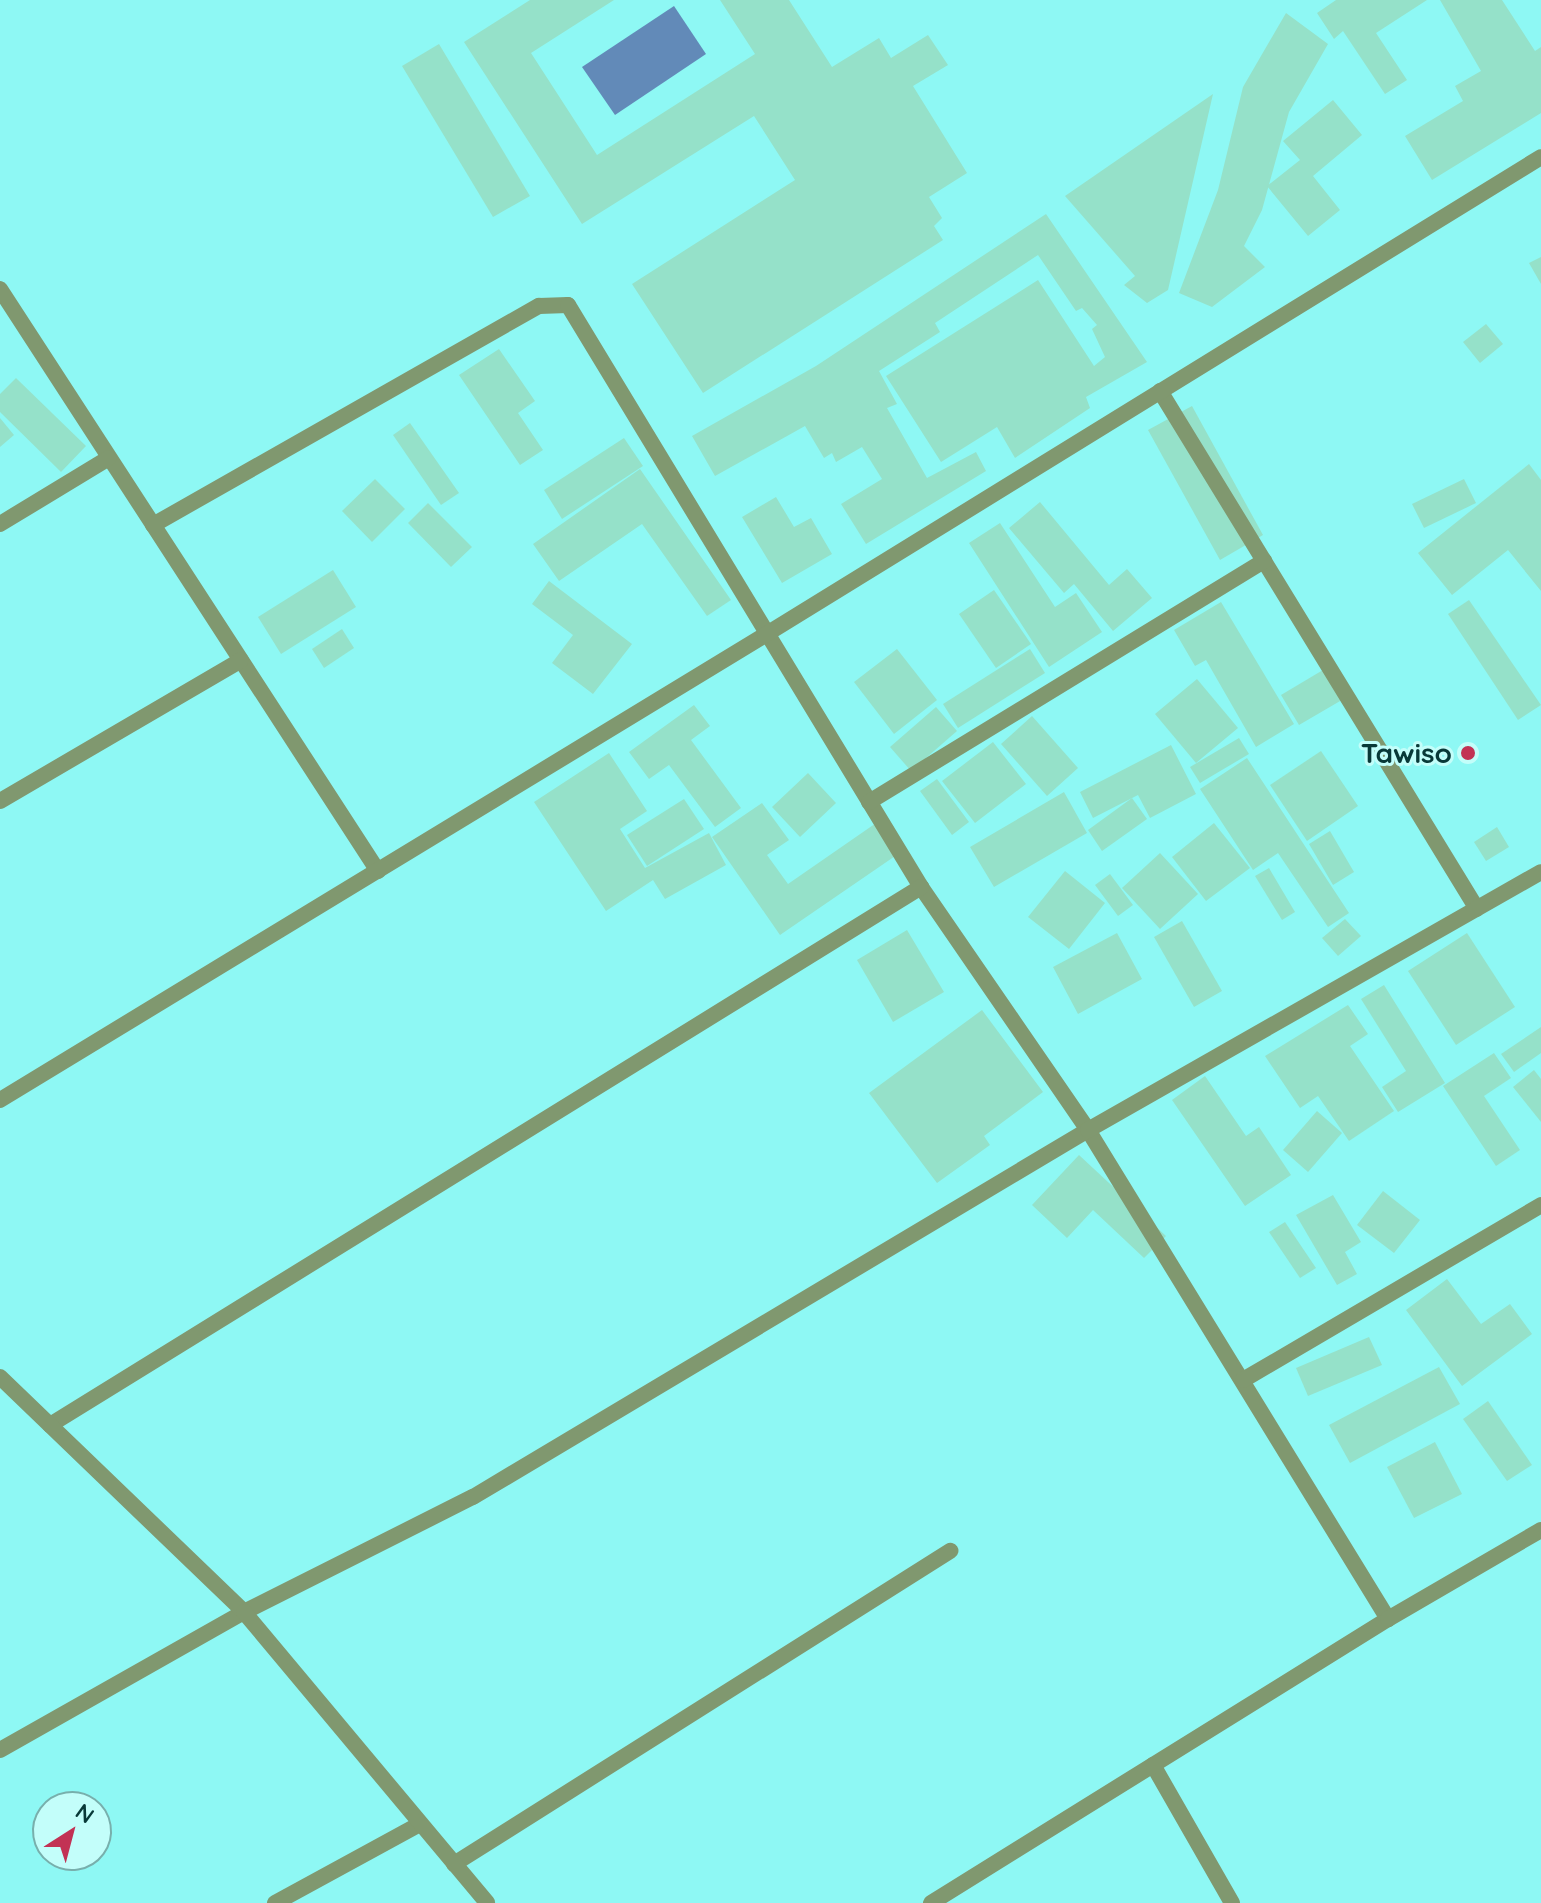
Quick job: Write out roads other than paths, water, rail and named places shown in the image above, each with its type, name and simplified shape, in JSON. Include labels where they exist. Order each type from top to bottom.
[{"type":"street","points":[[0,1100],[765,635],[1541,157]]},
{"type":"street","points":[[0,289],[378,871]]},
{"type":"street","points":[[153,525],[539,306],[568,305],[765,635],[921,887],[1088,1130],[1388,1619]]},
{"type":"street","points":[[1160,391],[1477,909]]},
{"type":"street","points":[[0,524],[109,458]]},
{"type":"street","points":[[869,802],[1264,561]]},
{"type":"street","points":[[0,801],[241,660]]},
{"type":"street","points":[[0,1750],[244,1612],[473,1497],[1088,1130],[1541,872]]},
{"type":"street","points":[[50,1425],[921,887]]},
{"type":"street","points":[[1243,1380],[1541,1205]]},
{"type":"street","points":[[0,1377],[244,1612],[487,1903]]},
{"type":"street","points":[[931,1903],[1388,1619],[1541,1530]]},
{"type":"street","points":[[454,1864],[950,1551]]},
{"type":"street","points":[[1153,1765],[1232,1903]]},
{"type":"street","points":[[275,1903],[420,1824]]},
{"type":"water","points":[[674,6],[706,54],[615,115],[582,67]]},
{"type":"place","name":"Tawiso","points":[[1468,753]]}]
